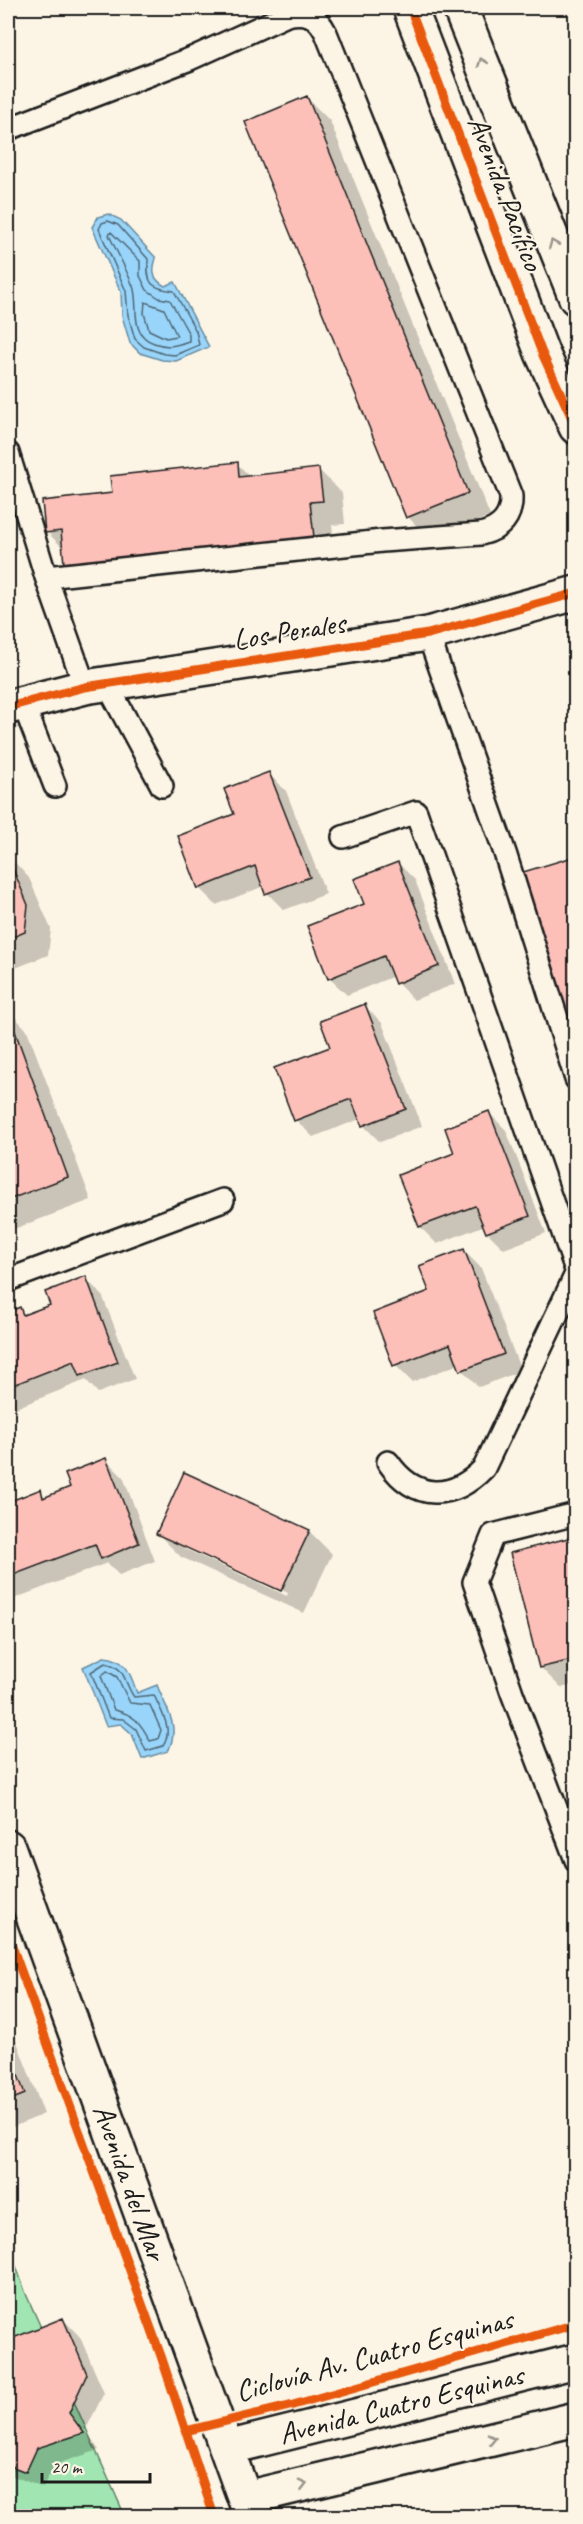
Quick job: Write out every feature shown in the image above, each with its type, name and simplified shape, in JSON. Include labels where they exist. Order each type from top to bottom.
[{"type":"main road","name":"Avenida Pacífico","points":[[410,8],[542,352],[576,427]]},
{"type":"main road","name":"Avenida Pacífico","points":[[460,8],[576,298]]},
{"type":"main road","name":"Los Perales","points":[[15,705],[96,685],[428,634],[576,593]]},
{"type":"main road","name":"Avenida del Mar","points":[[8,1847],[249,2507]]},
{"type":"main road","name":"Avenida Cuatro Esquinas","points":[[227,2448],[576,2361]]},
{"type":"main road","name":"Avenida Cuatro Esquinas","points":[[249,2507],[576,2419]]},
{"type":"lane","points":[[8,129],[190,59],[287,15],[303,13],[316,19],[326,33],[511,496],[511,507],[507,517],[491,531],[481,534],[381,541],[46,577]]},
{"type":"lane","points":[[8,453],[46,577],[96,685],[162,786]]},
{"type":"lane","points":[[428,634],[505,853],[576,1079]]},
{"type":"lane","points":[[15,705],[56,786]]},
{"type":"lane","points":[[343,837],[416,812],[576,1272],[484,1468],[472,1480],[459,1488],[443,1492],[427,1492],[411,1486],[398,1476],[388,1462]]},
{"type":"lane","points":[[8,1280],[223,1200]]},
{"type":"lane","points":[[576,1514],[493,1535],[474,1581],[512,1693],[576,1860]]},
{"type":"green space","points":[[8,2244],[26,2294],[125,2516],[8,2516]]},
{"type":"water","points":[[108,214],[121,220],[156,258],[155,277],[165,286],[175,282],[209,347],[176,361],[162,360],[140,353],[130,343],[122,316],[121,292],[92,227],[98,217]]},
{"type":"water","points":[[104,1657],[112,1658],[123,1664],[130,1673],[137,1693],[157,1685],[173,1725],[172,1742],[168,1751],[142,1759],[132,1734],[121,1724],[106,1726],[83,1667]]},
{"type":"building","points":[[307,96],[468,493],[406,518],[245,122]]},
{"type":"building","points":[[238,462],[239,477],[319,468],[323,501],[310,502],[314,537],[64,564],[61,531],[45,533],[42,501],[112,493],[110,476]]},
{"type":"building","points":[[269,772],[310,877],[265,894],[255,866],[198,889],[178,836],[234,814],[224,789]]},
{"type":"building","points":[[576,856],[576,1052],[520,873]]},
{"type":"building","points":[[8,857],[28,905],[25,932],[8,939]]},
{"type":"building","points":[[398,862],[439,966],[395,984],[384,956],[328,979],[307,926],[364,904],[354,879]]},
{"type":"building","points":[[365,1004],[406,1109],[362,1126],[351,1099],[294,1121],[274,1068],[330,1047],[320,1021]]},
{"type":"building","points":[[8,1012],[68,1177],[8,1200]]},
{"type":"building","points":[[489,1111],[530,1216],[486,1233],[475,1206],[419,1227],[398,1175],[454,1153],[445,1128]]},
{"type":"building","points":[[464,1249],[504,1354],[460,1371],[450,1344],[393,1366],[373,1313],[429,1291],[419,1266]]},
{"type":"building","points":[[86,1276],[118,1362],[80,1376],[74,1361],[8,1387],[8,1312],[20,1307],[23,1315],[50,1305],[45,1292]]},
{"type":"building","points":[[106,1458],[139,1543],[101,1559],[95,1544],[8,1577],[8,1502],[41,1489],[43,1498],[70,1487],[65,1474]]},
{"type":"building","points":[[184,1472],[310,1530],[281,1591],[156,1534]]},
{"type":"building","points":[[576,1536],[576,1580],[572,1581],[576,1596],[576,1659],[539,1668],[510,1553]]},
{"type":"building","points":[[8,2048],[25,2094],[8,2101]]},
{"type":"building","points":[[63,2318],[87,2374],[69,2413],[84,2433],[37,2448],[26,2472],[8,2465],[8,2340]]},
{"type":"cycle path","points":[[410,8],[542,353],[576,427]]},
{"type":"cycle path","points":[[8,707],[85,687],[428,634],[576,593]]},
{"type":"cycle path","points":[[8,1935],[161,2356],[214,2516]]},
{"type":"cycle path","name":"Ciclovía Av. Cuatro Esquinas","points":[[185,2431],[293,2405],[576,2324]]}]
